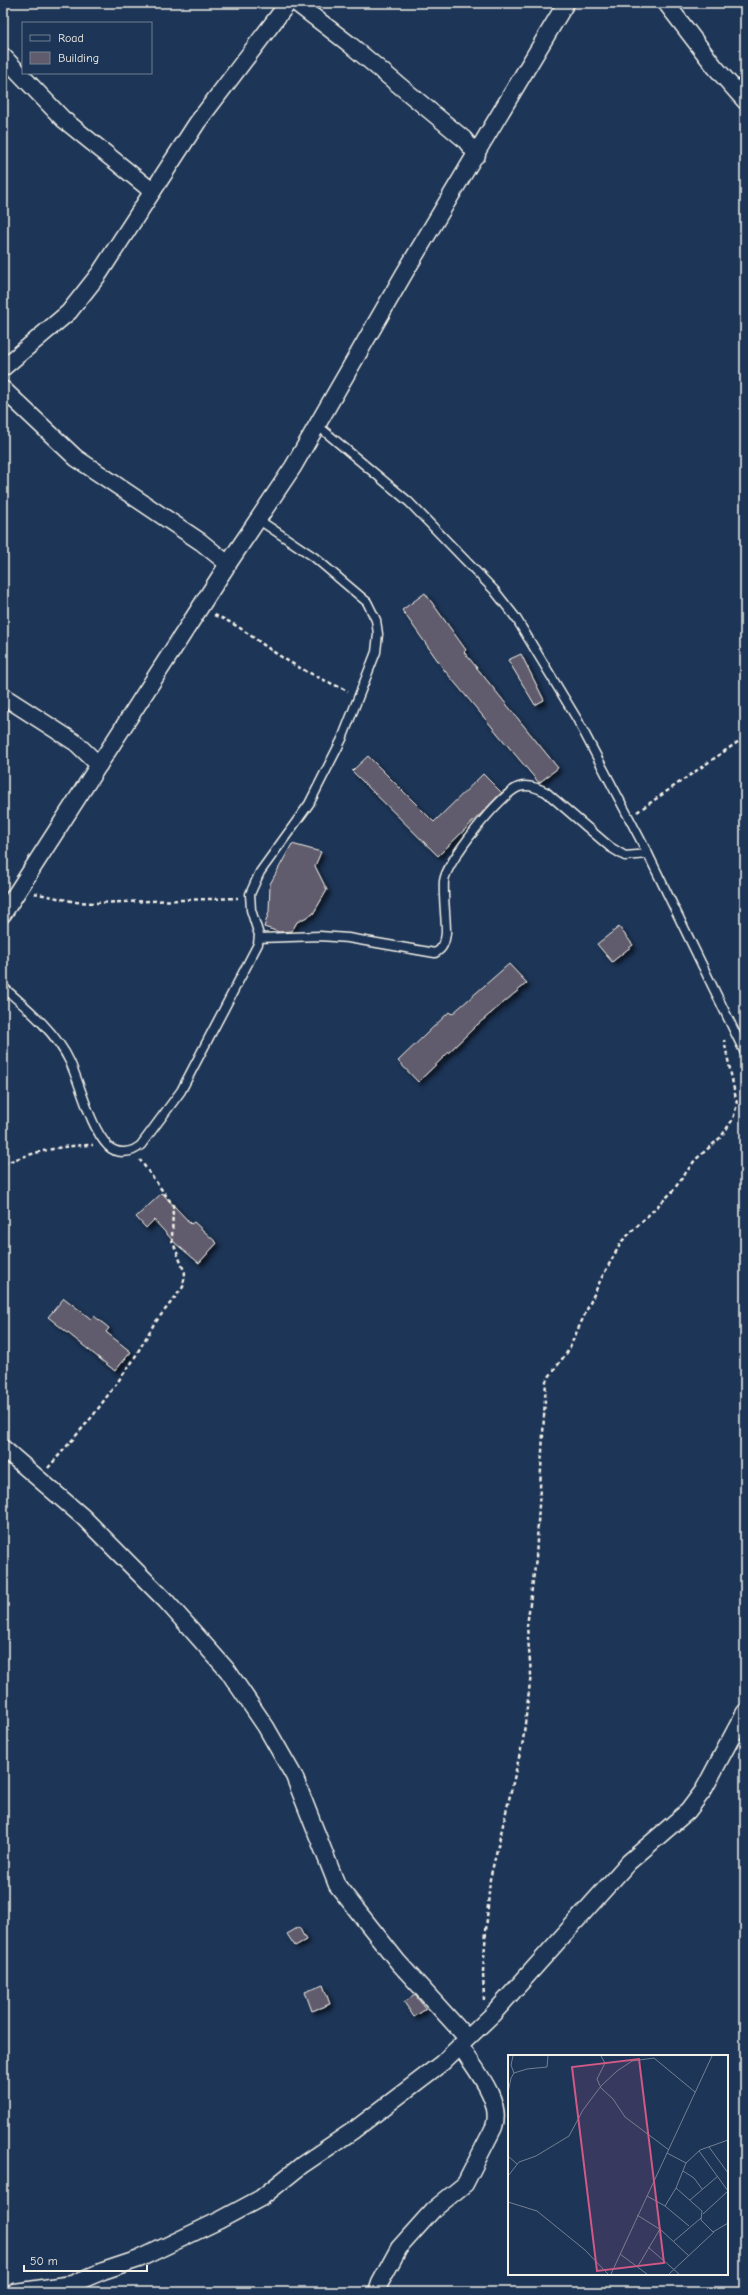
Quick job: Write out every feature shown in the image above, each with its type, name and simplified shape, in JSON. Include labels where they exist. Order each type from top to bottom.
[{"type":"street","points":[[3,368],[69,312],[99,274],[217,94],[288,3]]},
{"type":"street","points":[[296,3],[348,43],[464,138],[477,155]]},
{"type":"street","points":[[3,914],[228,564],[259,520],[318,425],[404,274],[477,155],[566,3]]},
{"type":"street","points":[[666,3],[715,67],[745,101]]},
{"type":"street","points":[[3,56],[63,119],[152,191]]},
{"type":"street","points":[[3,389],[76,458],[201,542],[228,564]]},
{"type":"street","points":[[3,696],[76,743],[99,765]]},
{"type":"street","points":[[3,1448],[83,1517],[166,1601],[228,1671],[266,1727],[294,1776],[336,1884],[464,2042],[493,2101],[496,2112],[495,2124],[464,2184],[433,2210],[399,2248],[377,2292]]},
{"type":"street","points":[[15,2292],[72,2284],[103,2271],[139,2259],[261,2198],[302,2165],[354,2130],[464,2042],[485,2021],[629,1862],[688,1811],[703,1791],[745,1712]]},
{"type":"lane","points":[[318,425],[409,502],[494,590],[516,618],[553,675],[648,854],[745,1053]]},
{"type":"lane","points":[[3,987],[50,1033],[70,1060],[90,1114],[107,1145],[117,1151],[134,1150],[141,1145],[157,1126],[182,1091],[226,1008],[259,938],[251,910],[250,894],[260,872],[299,820],[313,798],[342,740],[360,697],[376,652],[376,620],[367,602],[314,557],[259,520]]},
{"type":"lane","points":[[259,938],[320,936],[348,938],[435,953],[440,951],[445,940],[446,932],[444,881],[447,872],[467,839],[479,824],[519,787],[536,787],[546,792],[610,847],[625,856],[648,854]]},
{"type":"path","points":[[199,610],[231,621],[276,654],[309,674],[360,697]]},
{"type":"path","points":[[629,818],[745,737]]},
{"type":"path","points":[[17,893],[32,892],[76,902],[96,903],[196,898],[251,899]]},
{"type":"path","points":[[485,2021],[483,1971],[490,1880],[523,1741],[532,1674],[527,1626],[536,1558],[546,1381],[568,1351],[600,1279],[622,1241],[672,1192],[695,1160],[721,1137],[733,1119],[737,1104],[722,1036]]},
{"type":"path","points":[[3,1164],[30,1154],[67,1145],[107,1145]]},
{"type":"path","points":[[39,1479],[96,1412],[132,1362],[154,1324],[183,1287],[185,1273],[172,1240],[173,1205],[142,1164],[134,1150]]},
{"type":"building","points":[[425,593],[466,650],[464,652],[558,768],[539,783],[445,671],[402,610]]},
{"type":"building","points":[[521,654],[544,700],[535,705],[508,660]]},
{"type":"building","points":[[368,756],[434,822],[483,774],[502,793],[438,856],[352,771]]},
{"type":"building","points":[[292,844],[321,852],[315,866],[327,890],[313,914],[297,922],[292,931],[279,932],[264,927],[269,912],[270,884]]},
{"type":"building","points":[[619,927],[633,945],[612,962],[597,944]]},
{"type":"building","points":[[509,964],[527,983],[477,1025],[418,1082],[398,1061],[449,1012],[452,1014]]},
{"type":"building","points":[[162,1193],[191,1224],[194,1222],[217,1243],[199,1263],[175,1243],[154,1220],[146,1228],[136,1217]]},
{"type":"building","points":[[64,1298],[91,1319],[94,1316],[109,1328],[106,1332],[131,1352],[115,1371],[48,1317]]},
{"type":"building","points":[[299,1927],[306,1940],[295,1946],[287,1934]]},
{"type":"building","points":[[323,1985],[330,2004],[312,2011],[305,1992]]},
{"type":"building","points":[[415,1995],[426,2009],[414,2017],[404,2002]]}]
